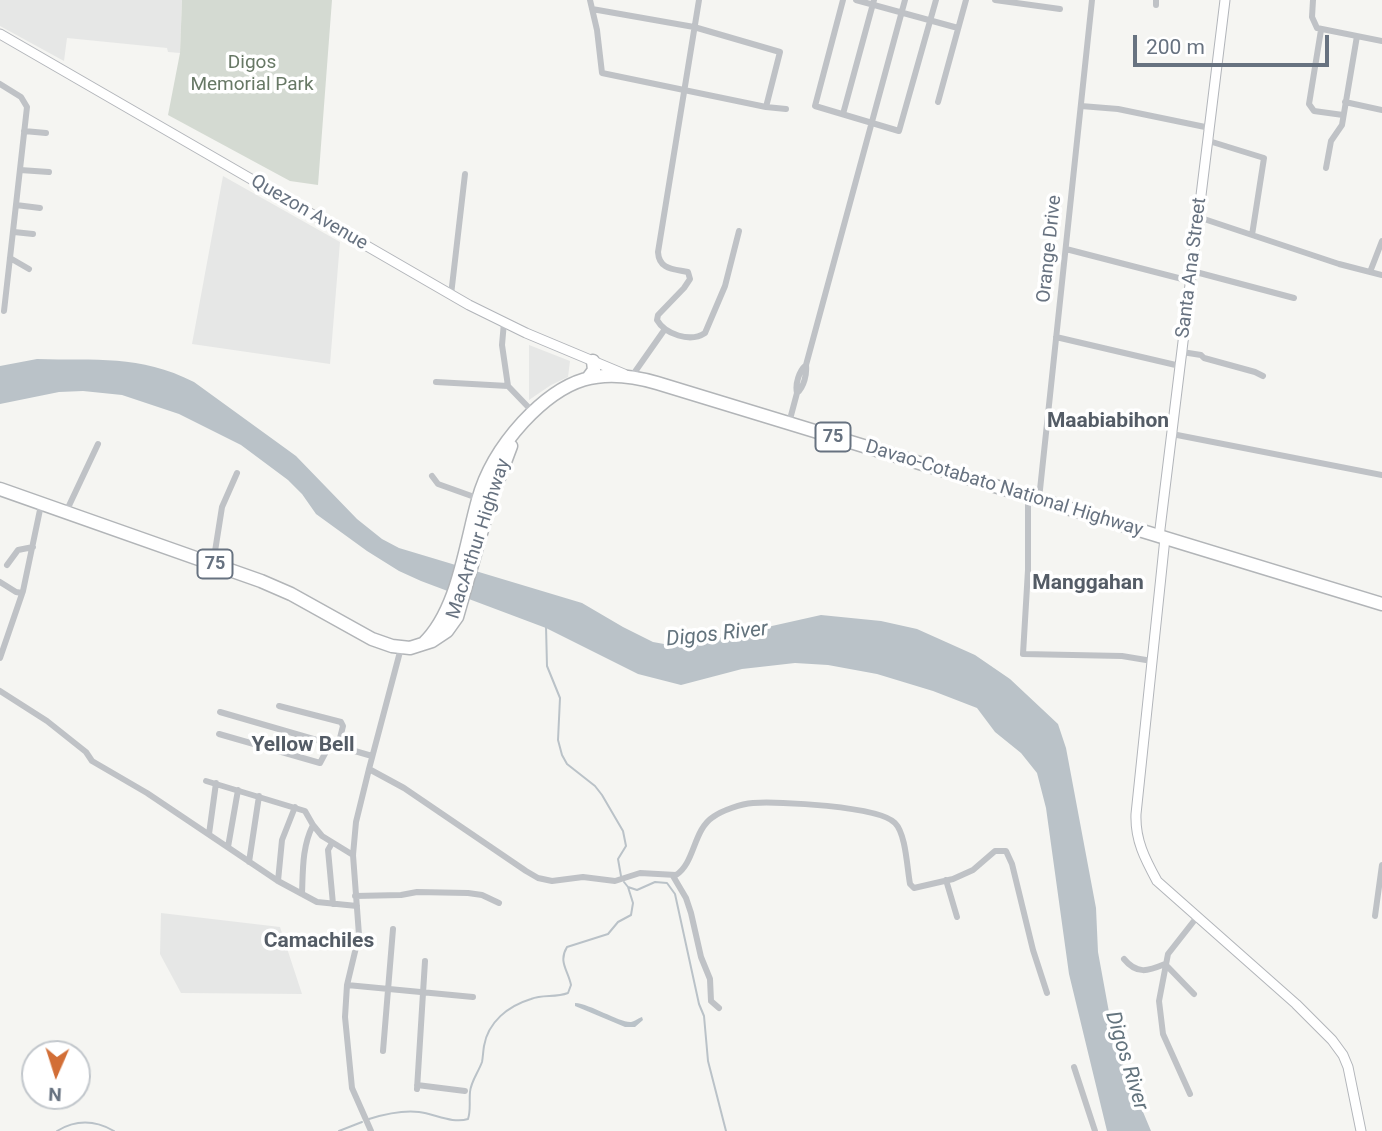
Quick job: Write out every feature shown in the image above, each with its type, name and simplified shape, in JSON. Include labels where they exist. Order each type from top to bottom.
[{"type":"highway","points":[[588,378],[594,370],[593,361]]},
{"type":"highway","name":"MacArthur Highway","points":[[0,489],[278,588],[372,639],[401,648],[439,638],[457,617],[457,598],[484,500],[528,416],[557,391],[588,378],[629,376]]},
{"type":"highway","name":"Davao-Cotabato National Highway","points":[[629,376],[1382,604]]},
{"type":"main road","name":"Santa Ana Street","points":[[1224,0],[1211,128],[1172,434],[1135,826],[1142,855],[1157,881],[1286,995],[1332,1040],[1348,1067],[1361,1131]]},
{"type":"main road","name":"Quezon Avenue","points":[[0,34],[451,295],[504,322],[629,376]]},
{"type":"street","points":[[590,0],[602,73],[786,109]]},
{"type":"street","points":[[699,0],[658,252],[662,265],[688,272],[690,279],[657,317],[657,322],[665,329],[691,338],[705,333],[725,286],[739,230]]},
{"type":"street","points":[[843,0],[815,106],[899,131],[936,0]]},
{"type":"street","points":[[856,0],[873,2],[958,28]]},
{"type":"street","points":[[789,423],[797,393],[796,387],[801,369],[806,365],[905,0]]},
{"type":"street","points":[[939,102],[966,0]]},
{"type":"street","points":[[995,0],[1060,9]]},
{"type":"street","name":"Orange Drive","points":[[1092,0],[1056,337],[1034,499],[1023,654],[1122,656],[1152,661]]},
{"type":"street","points":[[1313,0],[1312,21],[1317,28],[1382,41]]},
{"type":"street","points":[[843,114],[873,2]]},
{"type":"street","points":[[592,9],[694,27],[780,52],[766,107]]},
{"type":"street","points":[[1321,30],[1309,104],[1314,111],[1343,115]]},
{"type":"street","points":[[1325,168],[1333,135],[1342,128],[1357,36]]},
{"type":"street","points":[[0,84],[25,101],[4,311]]},
{"type":"street","points":[[1345,103],[1382,110]]},
{"type":"street","points":[[1081,106],[1131,111],[1211,128]]},
{"type":"street","points":[[24,131],[46,133]]},
{"type":"street","points":[[1209,141],[1264,158],[1252,235]]},
{"type":"street","points":[[20,170],[49,172]]},
{"type":"street","points":[[451,295],[464,174]]},
{"type":"street","points":[[16,205],[40,208]]},
{"type":"street","points":[[1198,217],[1382,275]]},
{"type":"street","points":[[13,232],[33,234]]},
{"type":"street","points":[[1370,272],[1382,241]]},
{"type":"street","points":[[1066,249],[1294,298]]},
{"type":"street","points":[[10,258],[29,269]]},
{"type":"street","points":[[504,322],[502,345],[508,386],[528,416]]},
{"type":"street","points":[[629,376],[665,329]]},
{"type":"street","points":[[1056,337],[1180,366]]},
{"type":"street","points":[[1182,352],[1201,355],[1263,376]]},
{"type":"street","points":[[436,382],[508,386]]},
{"type":"street","points":[[1172,434],[1382,475]]},
{"type":"street","points":[[66,512],[98,444]]},
{"type":"street","points":[[213,564],[222,508],[237,473]]},
{"type":"street","points":[[432,476],[438,484],[484,500]]},
{"type":"street","points":[[0,656],[22,593],[41,504]]},
{"type":"street","points":[[7,565],[18,550],[33,547]]},
{"type":"street","points":[[0,582],[22,593]]},
{"type":"street","points":[[361,1131],[370,1129],[355,1096],[349,1072],[345,1017],[347,985],[358,942],[353,855],[356,822],[401,648]]},
{"type":"street","points":[[0,691],[47,721],[86,752],[92,761],[141,789],[278,881],[317,902],[357,906]]},
{"type":"street","points":[[279,706],[341,722],[343,726],[338,746]]},
{"type":"street","points":[[220,712],[372,756]]},
{"type":"street","points":[[219,734],[320,763],[330,744]]},
{"type":"street","points":[[369,769],[396,783],[538,878],[552,881],[583,877],[615,881],[634,873],[673,876],[682,871],[702,830],[712,817],[761,802],[846,808],[891,819],[902,835],[912,887],[917,888],[972,870],[995,851],[1002,850],[1009,855],[1047,993]]},
{"type":"street","points":[[206,781],[305,811],[322,836],[353,855]]},
{"type":"street","points":[[209,834],[216,783]]},
{"type":"street","points":[[228,847],[237,790]]},
{"type":"street","points":[[249,862],[260,796]]},
{"type":"street","points":[[278,881],[282,840],[295,807]]},
{"type":"street","points":[[302,894],[303,853],[313,825]]},
{"type":"street","points":[[332,843],[328,850],[333,904]]},
{"type":"street","points":[[1375,916],[1382,865]]},
{"type":"street","points":[[673,876],[691,913],[701,957],[710,979],[711,1000],[719,1007]]},
{"type":"street","points":[[946,880],[957,917]]},
{"type":"street","points":[[355,896],[417,892],[468,893],[482,895],[499,903]]},
{"type":"street","points":[[1190,1094],[1163,1034],[1159,1001],[1168,954],[1198,918]]},
{"type":"street","points":[[383,1051],[393,929]]},
{"type":"street","points":[[1124,959],[1135,970],[1141,971],[1165,964]]},
{"type":"street","points":[[425,961],[417,1087],[465,1091]]},
{"type":"street","points":[[1165,964],[1194,994]]},
{"type":"street","points":[[347,985],[473,997]]},
{"type":"street","points":[[1074,1067],[1096,1131]]},
{"type":"shaded area","points":[[0,0],[182,0],[180,53],[168,52],[167,48],[67,38],[64,61],[0,26]]},
{"type":"shaded area","points":[[223,176],[340,242],[330,364],[192,344]]},
{"type":"shaded area","points":[[529,345],[570,361],[568,377],[529,400]]},
{"type":"shaded area","points":[[37,359],[136,363],[174,373],[194,382],[296,456],[357,519],[382,539],[399,548],[582,603],[653,642],[675,646],[696,643],[821,615],[881,621],[917,629],[975,655],[1010,679],[1058,724],[1066,748],[1096,908],[1098,952],[1115,1045],[1151,1131],[1107,1131],[1069,974],[1046,808],[1037,773],[1021,753],[995,732],[977,708],[877,674],[828,665],[795,663],[742,669],[681,685],[638,674],[546,628],[399,571],[316,514],[288,480],[241,445],[179,414],[122,395],[83,391],[59,392],[0,404],[0,366]]},
{"type":"shaded area","points":[[161,913],[280,927],[302,994],[181,993],[160,954]]},
{"type":"shaded area","points":[[575,1003],[626,1022],[642,1017],[643,1020],[635,1027],[625,1027],[575,1006]]},
{"type":"green space","name":"Digos Memorial Park","points":[[182,0],[332,0],[318,185],[290,181],[168,115],[180,53]]},
{"type":"waterway","points":[[546,626],[547,666],[560,698],[558,740],[562,755],[567,764],[595,786],[623,831],[626,846],[618,859],[621,876]]},
{"type":"waterway","points":[[624,882],[628,887],[637,890],[655,882],[667,883],[675,894],[704,1016],[708,1061],[726,1131]]},
{"type":"waterway","points":[[369,1119],[413,1112],[450,1120],[468,1119],[471,1088],[482,1062],[486,1037],[495,1022],[523,1002],[568,993],[571,985],[564,966],[564,952],[567,947],[608,934],[618,922],[631,915],[633,903],[628,887]]},
{"type":"waterway","points":[[339,1131],[362,1122]]},
{"type":"waterway","points":[[57,1131],[85,1123],[114,1131]]},
{"type":"district","name":"Maabiabihon","points":[[1108,422]]},
{"type":"district","name":"Manggahan","points":[[1088,584]]},
{"type":"district","name":"Yellow Bell","points":[[303,746]]},
{"type":"district","name":"Camachiles","points":[[319,942]]},
{"type":"water label","name":"Digos River","points":[[717,635]]},
{"type":"water label","name":"Digos River","points":[[1126,1061]]}]
